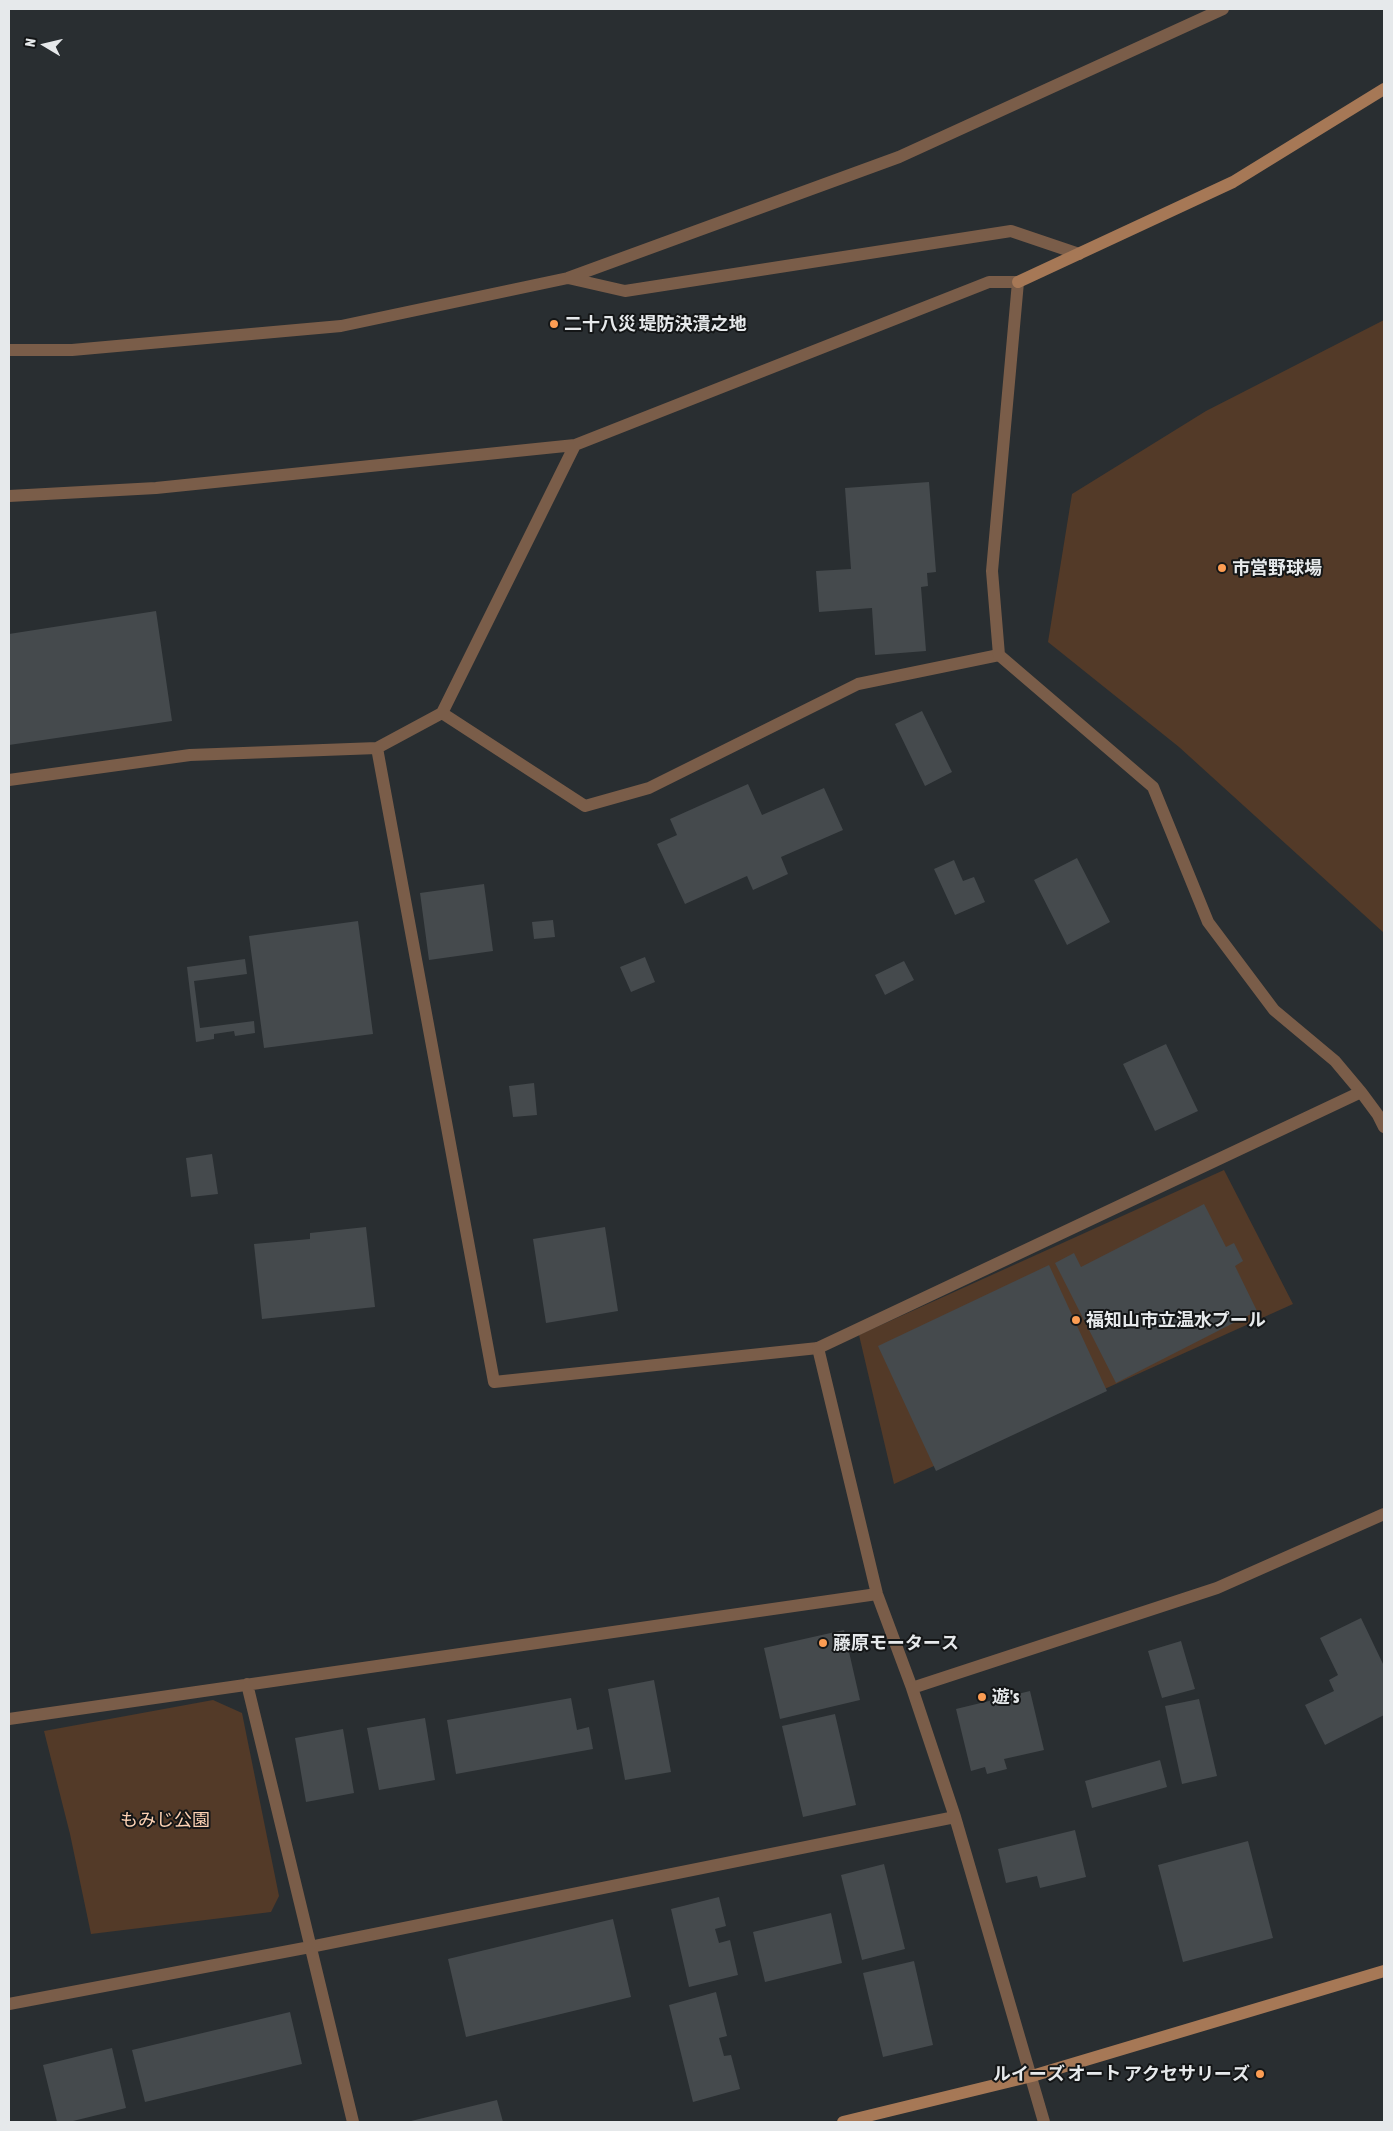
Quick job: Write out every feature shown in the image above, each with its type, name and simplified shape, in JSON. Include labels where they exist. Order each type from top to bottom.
[{"type":"street","points":[[9,350],[72,350],[340,326],[568,278],[899,157],[1223,9]]},
{"type":"street","points":[[9,496],[156,488],[575,445],[989,282],[1018,282],[1233,182],[1384,89]]},
{"type":"street","points":[[568,278],[624,291],[1011,231],[1079,254]]},
{"type":"street","points":[[1018,282],[992,571],[999,655],[1153,787],[1208,922],[1274,1010],[1334,1061],[1361,1092],[1378,1115],[1384,1128]]},
{"type":"street","points":[[9,780],[190,755],[377,748],[442,712],[575,445]]},
{"type":"street","points":[[442,712],[585,806],[649,788],[858,684],[999,655]]},
{"type":"street","points":[[377,748],[494,1382],[818,1348],[1361,1092]]},
{"type":"street","points":[[818,1348],[877,1594],[912,1688],[955,1817],[1044,2122]]},
{"type":"street","points":[[912,1688],[1217,1588],[1384,1514]]},
{"type":"street","points":[[9,1719],[877,1594]]},
{"type":"street","points":[[247,1684],[353,2122]]},
{"type":"street","points":[[9,2004],[310,1947],[955,1817]]},
{"type":"street","points":[[843,2122],[1032,2076],[1384,1971]]},
{"type":"green space","name":"市営野球場","points":[[1384,320],[1384,933],[1179,747],[1048,642],[1072,494],[1206,411]]},
{"type":"green space","name":"福知山市立温水プール","points":[[1224,1170],[1293,1304],[894,1484],[859,1335]]},
{"type":"green space","name":"もみじ公園","points":[[213,1700],[242,1713],[279,1896],[271,1912],[91,1934],[70,1834],[44,1731]]},
{"type":"building","points":[[929,482],[936,572],[927,573],[928,586],[921,587],[926,651],[875,655],[872,608],[819,612],[816,571],[851,569],[845,488]]},
{"type":"building","points":[[156,611],[172,721],[9,745],[9,634]]},
{"type":"building","points":[[922,711],[952,772],[925,786],[895,724]]},
{"type":"building","points":[[748,784],[762,815],[824,788],[843,830],[781,857],[788,874],[753,890],[747,876],[685,904],[657,844],[677,835],[670,819]]},
{"type":"building","points":[[1077,858],[1110,922],[1067,945],[1034,880]]},
{"type":"building","points":[[954,860],[963,881],[974,877],[985,902],[955,915],[934,869]]},
{"type":"building","points":[[484,884],[493,951],[429,960],[420,893]]},
{"type":"building","points":[[553,920],[555,937],[534,939],[532,922]]},
{"type":"building","points":[[358,921],[373,1034],[264,1048],[249,936]]},
{"type":"building","points":[[645,957],[655,982],[631,992],[620,967]]},
{"type":"building","points":[[245,959],[247,974],[194,981],[200,1028],[254,1021],[255,1033],[235,1036],[234,1031],[214,1034],[214,1039],[196,1042],[187,967]]},
{"type":"building","points":[[904,961],[914,980],[885,995],[875,975]]},
{"type":"building","points":[[1166,1044],[1198,1111],[1155,1131],[1123,1064]]},
{"type":"building","points":[[534,1083],[537,1115],[513,1117],[509,1086]]},
{"type":"building","points":[[212,1154],[218,1194],[191,1197],[186,1158]]},
{"type":"building","points":[[1204,1204],[1226,1247],[1234,1243],[1243,1261],[1235,1266],[1257,1311],[1116,1383],[1055,1263],[1074,1253],[1081,1267]]},
{"type":"building","points":[[366,1227],[375,1307],[262,1319],[254,1244],[310,1239],[310,1233]]},
{"type":"building","points":[[605,1227],[618,1311],[546,1323],[533,1239]]},
{"type":"building","points":[[1049,1265],[1107,1391],[936,1471],[878,1346]]},
{"type":"building","points":[[1361,1618],[1384,1666],[1384,1715],[1325,1745],[1305,1705],[1334,1691],[1329,1680],[1338,1675],[1320,1638]]},
{"type":"building","points":[[844,1630],[860,1700],[780,1719],[764,1648]]},
{"type":"building","points":[[1181,1641],[1195,1689],[1162,1698],[1148,1651]]},
{"type":"building","points":[[654,1680],[671,1772],[625,1780],[608,1689]]},
{"type":"building","points":[[1030,1691],[1044,1750],[1004,1759],[1007,1769],[987,1774],[985,1767],[971,1771],[956,1709]]},
{"type":"building","points":[[571,1698],[577,1730],[589,1727],[593,1749],[456,1774],[447,1720]]},
{"type":"building","points":[[1199,1699],[1217,1776],[1182,1784],[1165,1706]]},
{"type":"building","points":[[835,1714],[856,1805],[803,1817],[782,1726]]},
{"type":"building","points":[[425,1718],[435,1780],[379,1790],[367,1728]]},
{"type":"building","points":[[343,1729],[354,1793],[306,1802],[295,1738]]},
{"type":"building","points":[[1160,1760],[1167,1787],[1092,1808],[1085,1781]]},
{"type":"building","points":[[1075,1830],[1086,1877],[1040,1888],[1037,1876],[1006,1883],[998,1849]]},
{"type":"building","points":[[1248,1841],[1273,1938],[1183,1962],[1158,1865]]},
{"type":"building","points":[[884,1864],[905,1949],[862,1960],[841,1875]]},
{"type":"building","points":[[719,1897],[726,1926],[715,1929],[719,1943],[730,1940],[738,1975],[689,1987],[671,1909]]},
{"type":"building","points":[[831,1913],[842,1963],[765,1982],[753,1932]]},
{"type":"building","points":[[613,1919],[631,1997],[466,2037],[448,1959]]},
{"type":"building","points":[[914,1961],[933,2045],[883,2057],[863,1973]]},
{"type":"building","points":[[716,1992],[727,2036],[719,2038],[724,2056],[731,2055],[740,2089],[693,2102],[669,2005]]},
{"type":"building","points":[[290,2012],[302,2064],[145,2102],[132,2050]]},
{"type":"building","points":[[112,2048],[126,2108],[69,2122],[57,2122],[43,2065]]},
{"type":"building","points":[[497,2100],[503,2122],[407,2122]]},
{"type":"place","name":"二十八災 堤防決潰之地","points":[[554,324]]},
{"type":"place","name":"市営野球場","points":[[1222,568]]},
{"type":"place","name":"福知山市立温水プール","points":[[1076,1320]]},
{"type":"place","name":"藤原モータース","points":[[823,1643]]},
{"type":"place","name":"遊's","points":[[982,1697]]},
{"type":"place","name":"ルイーズ オート アクセサリーズ","points":[[1260,2074]]}]
